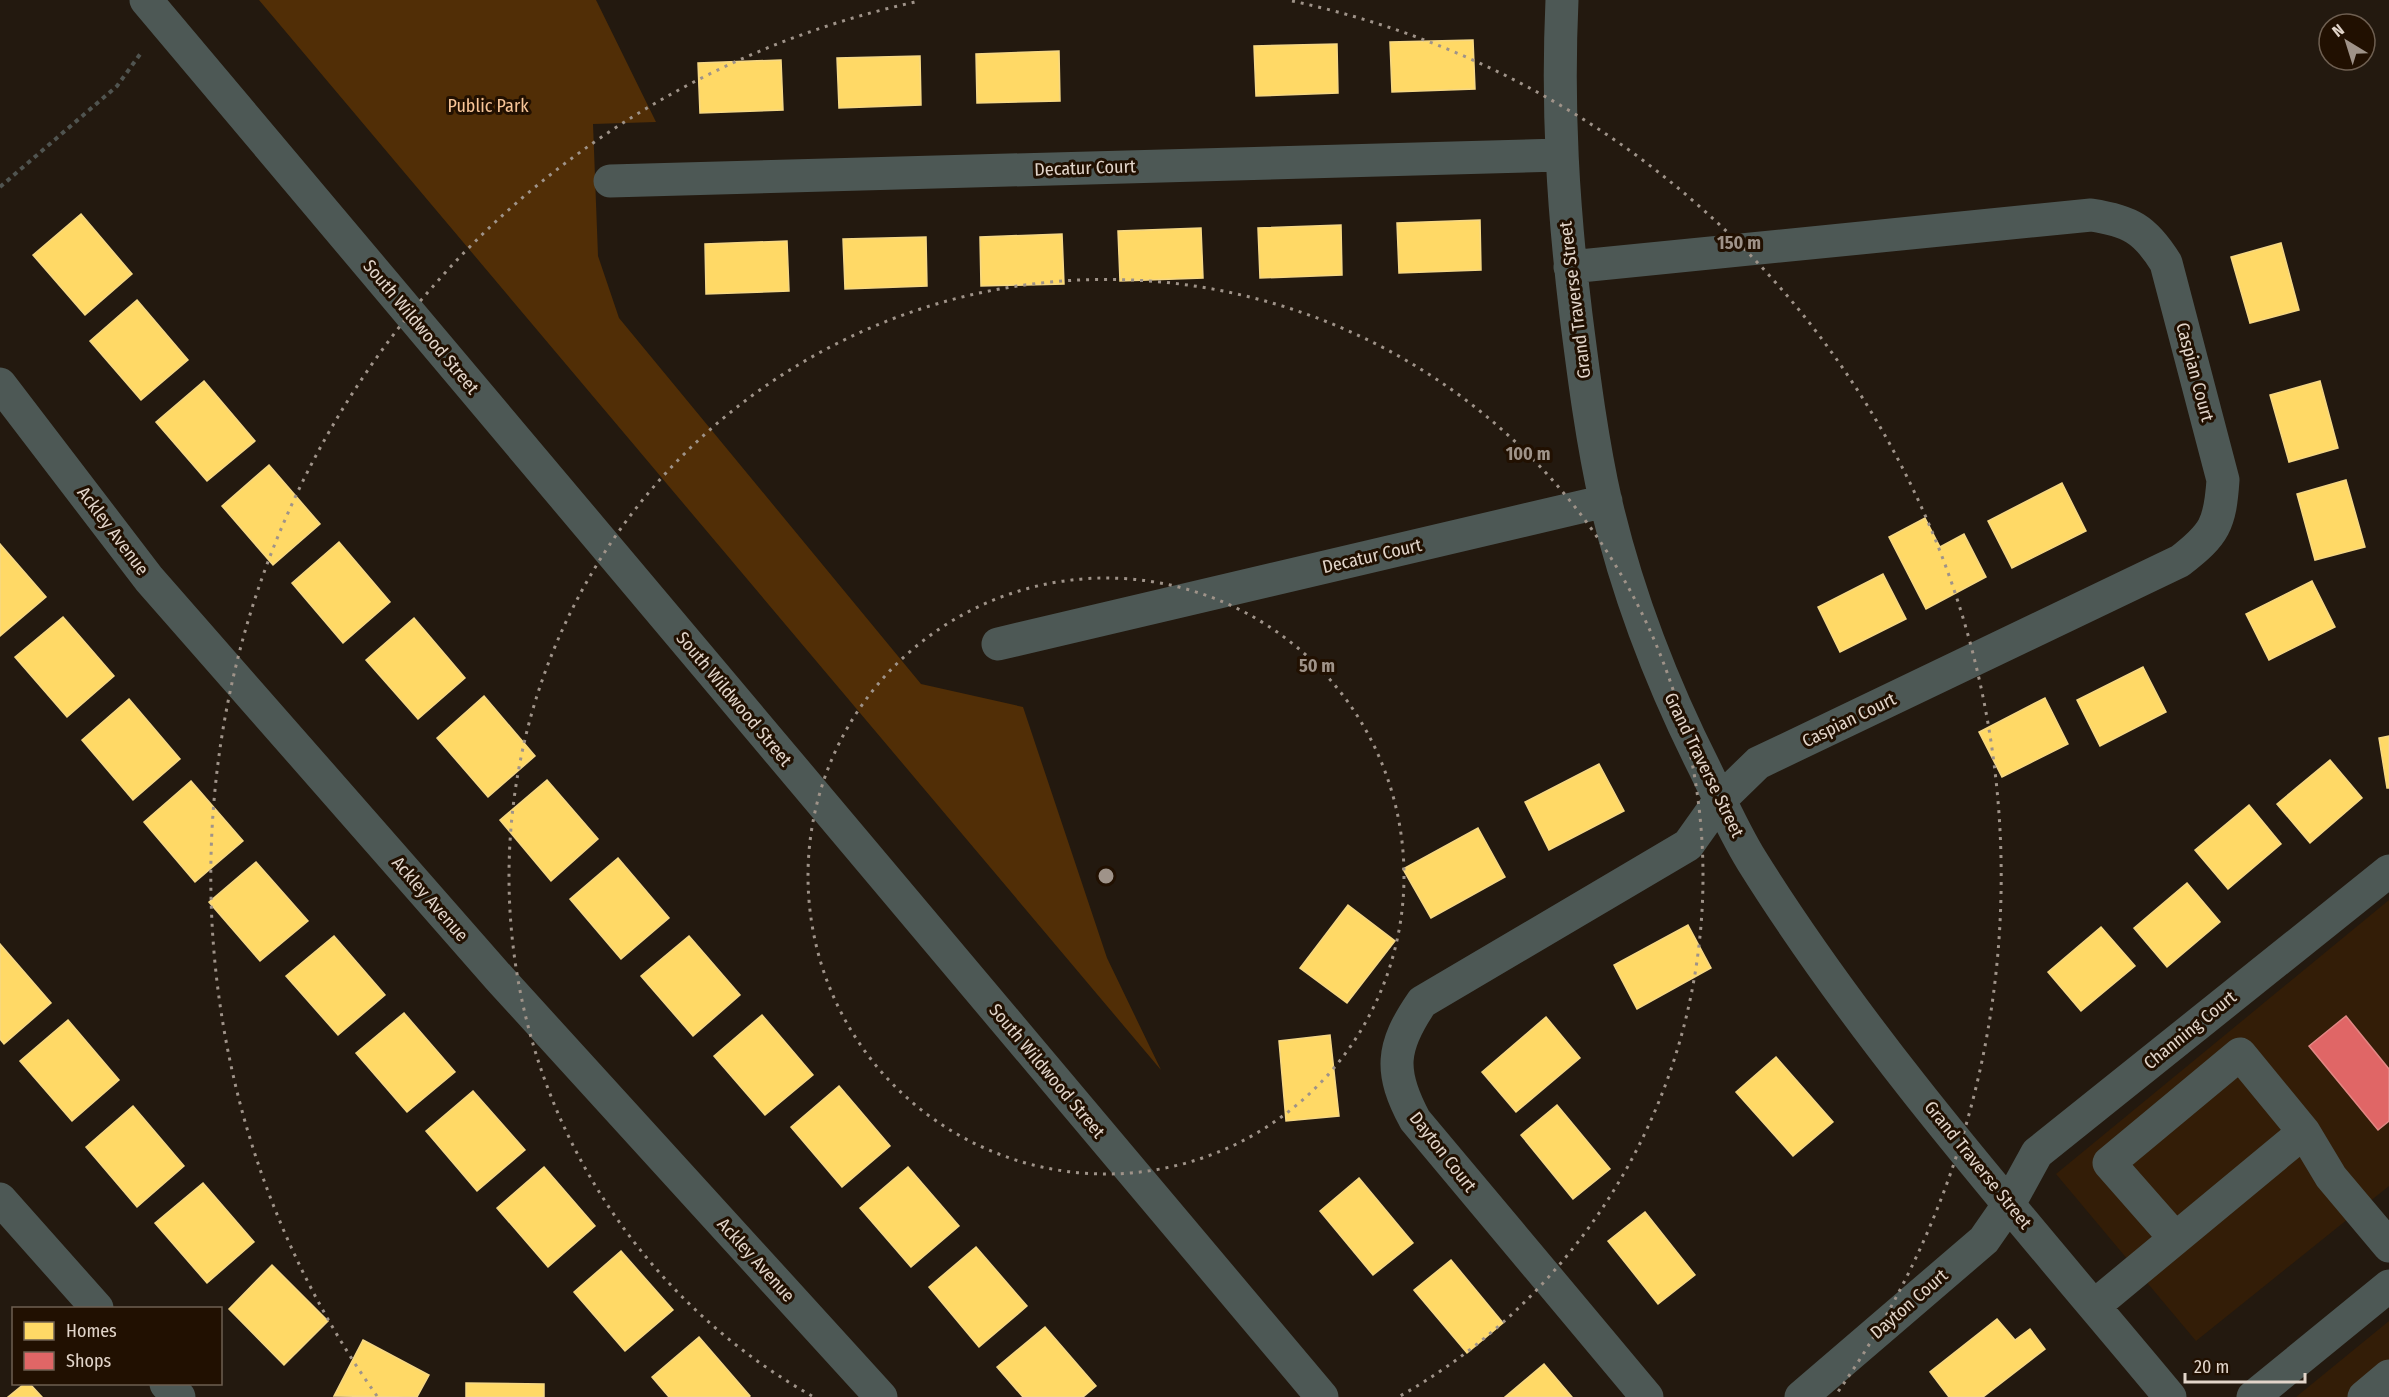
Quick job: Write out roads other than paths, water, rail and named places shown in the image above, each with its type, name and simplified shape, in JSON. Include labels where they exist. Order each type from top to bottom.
[{"type":"street","name":"Grand Traverse Street","points":[[1562,0],[1558,69],[1560,155],[1570,267],[1588,411],[1606,501],[1625,574],[1674,708],[1751,859],[1862,1020],[2009,1204],[2170,1397]]},
{"type":"street","name":"South Wildwood Street","points":[[156,11],[1322,1397]]},
{"type":"street","name":"Decatur Court","points":[[610,181],[1560,155]]},
{"type":"street","name":"Caspian Court","points":[[1570,267],[2091,215],[2120,219],[2138,229],[2154,244],[2166,263],[2223,480],[2221,512],[2206,541],[2180,561],[1758,763],[1720,800]]},
{"type":"street","name":"Ackley Avenue","points":[[0,384],[157,588],[500,979],[881,1397]]},
{"type":"street","name":"Decatur Court","points":[[998,644],[1606,501]]},
{"type":"street","name":"Dayton Court","points":[[1647,1397],[1415,1120],[1400,1092],[1396,1060],[1405,1027],[1422,1002],[1688,845],[1720,800]]},
{"type":"street","name":"Channing Court","points":[[2009,1204],[2037,1153],[2389,871]]},
{"type":"street","points":[[2175,1238],[2109,1163],[2240,1054],[2304,1132],[2331,1177],[2389,1246]]},
{"type":"street","points":[[2094,1306],[2304,1132]]},
{"type":"street","points":[[0,1199],[96,1307]]},
{"type":"street","name":"Dayton Court","points":[[1801,1397],[1984,1240],[2009,1204]]},
{"type":"street","points":[[2253,1397],[2389,1286]]},
{"type":"street","points":[[2364,1397],[2389,1376]]},
{"type":"street","points":[[168,1385],[179,1397]]},
{"type":"park label","name":"Public Park","points":[[488,106]]}]
